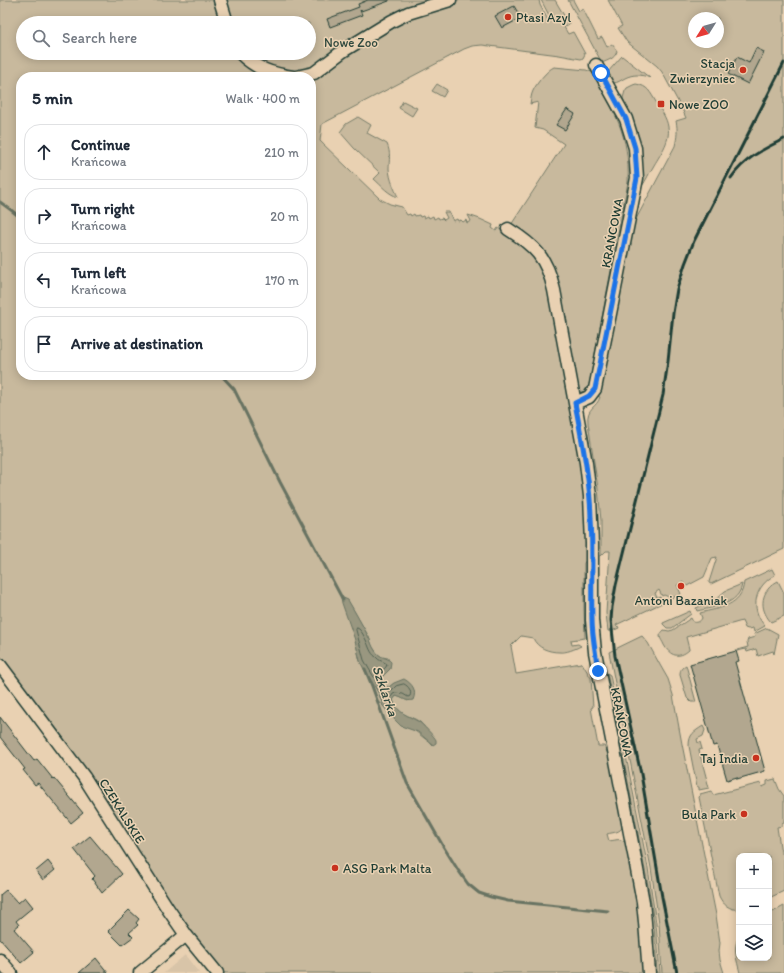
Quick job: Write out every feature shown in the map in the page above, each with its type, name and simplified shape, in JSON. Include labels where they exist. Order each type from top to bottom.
[{"type":"street","points":[[220,0],[226,16]]},
{"type":"street","points":[[315,72],[343,51],[392,21],[408,13],[450,0]]},
{"type":"street","points":[[248,60],[270,72]]},
{"type":"street","name":"KRAŃCOWA","points":[[575,403],[589,396],[595,389],[637,178],[635,148],[626,119],[596,65]]},
{"type":"street","name":"KRAŃCOWA","points":[[508,229],[532,246],[544,262],[554,290],[586,463],[590,496],[593,639],[635,859],[645,922],[649,973]]},
{"type":"street","name":"CZEKALSKIE","points":[[0,665],[84,777],[186,935],[218,973]]},
{"type":"street","points":[[140,973],[186,935]]},
{"type":"street","points":[[0,960],[10,973]]},
{"type":"shaded area","points":[[185,955],[199,973],[164,973]]},
{"type":"green space","name":"Nowe Zoo","points":[[0,0],[539,0],[548,20],[551,19],[541,0],[555,0],[569,24],[564,27],[568,34],[573,32],[585,54],[583,58],[581,59],[482,45],[472,46],[322,124],[320,141],[380,199],[390,204],[402,207],[407,215],[410,214],[411,216],[414,214],[415,216],[423,216],[424,218],[433,216],[434,219],[438,217],[439,219],[442,218],[444,220],[447,218],[444,212],[449,212],[453,221],[457,219],[458,221],[461,220],[463,222],[466,220],[467,223],[471,221],[468,215],[480,219],[493,225],[492,228],[496,231],[498,228],[525,245],[545,272],[585,490],[588,557],[584,563],[585,638],[571,640],[572,645],[578,644],[581,646],[565,652],[547,650],[540,647],[533,638],[521,636],[511,646],[516,674],[581,662],[591,678],[593,707],[591,708],[598,746],[604,746],[610,758],[623,826],[618,831],[607,834],[609,841],[621,840],[627,845],[638,903],[644,973],[224,973],[175,909],[81,764],[42,709],[0,656]],"holes":[[[348,601],[369,637],[372,646],[382,657],[388,658],[390,669],[381,678],[381,682],[384,686],[389,687],[394,683],[408,701],[396,696],[393,700],[395,705],[401,712],[416,719],[425,727],[433,745],[383,706],[379,694],[360,661]]]},
{"type":"green space","points":[[568,0],[573,0],[579,11],[583,9],[598,39],[602,37],[607,47],[612,44],[617,51],[613,58],[602,63]]},
{"type":"green space","points":[[608,0],[784,0],[784,549],[711,584],[709,582],[717,557],[712,558],[704,577],[685,587],[683,582],[677,585],[681,594],[671,598],[664,595],[662,596],[659,590],[655,593],[657,598],[660,597],[662,603],[616,625],[619,628],[608,631],[606,613],[610,551],[606,551],[601,556],[601,521],[598,488],[588,418],[590,411],[599,401],[600,397],[598,396],[601,389],[633,227],[675,146],[677,134],[676,121],[686,118],[662,72],[657,66],[627,42],[618,28],[622,26]]},
{"type":"green space","points":[[622,56],[650,78],[634,75],[613,83],[607,73]]},
{"type":"green space","points":[[554,67],[586,70],[592,72],[619,124],[626,150],[628,165],[628,182],[589,385],[586,388],[588,391],[585,392],[579,390],[557,282],[511,225],[564,144],[543,130],[535,128],[538,102],[530,104],[532,93],[537,85],[545,74]]},
{"type":"green space","points":[[437,84],[447,90],[443,97],[432,91]]},
{"type":"green space","points":[[636,84],[643,86],[650,92],[665,117],[668,132],[668,138],[664,148],[642,186],[631,117],[623,98],[627,88]]},
{"type":"green space","points":[[403,101],[417,108],[412,116],[399,108]]},
{"type":"green space","points":[[358,117],[371,125],[367,133],[387,144],[390,177],[398,197],[388,192],[374,179],[380,173],[340,132],[346,124]]},
{"type":"green space","points":[[772,569],[775,575],[763,585],[756,598],[757,612],[765,626],[754,632],[753,628],[745,628],[742,621],[686,637],[689,650],[682,655],[672,654],[666,649],[660,637],[664,630],[673,630],[691,618],[693,622],[697,622],[702,618],[700,613],[728,605],[739,596],[744,582]]},
{"type":"green space","points":[[778,581],[784,593],[784,616],[771,622],[764,611],[763,600],[768,589]]},
{"type":"green space","points":[[742,584],[740,591],[731,601],[697,611],[696,608],[716,599],[725,591]]},
{"type":"green space","points":[[690,611],[691,614],[672,628],[667,628],[663,624],[663,623]]},
{"type":"green space","points":[[767,628],[778,634],[774,654],[773,651],[758,656],[756,649],[747,652],[746,649],[737,651],[748,647],[748,639],[755,637],[754,634]]},
{"type":"green space","points":[[642,636],[648,643],[668,679],[673,695],[716,915],[720,943],[720,960],[724,973],[662,973],[659,923],[651,868],[609,652]]},
{"type":"green space","points":[[686,665],[696,702],[691,702],[687,698],[680,675],[681,669]]},
{"type":"green space","points":[[607,673],[610,675],[648,868],[656,923],[660,973],[657,973],[654,924],[650,896]]},
{"type":"green space","points":[[703,726],[705,730],[703,736],[697,739],[698,743],[700,742],[702,749],[699,750],[709,788],[699,790],[699,787],[697,787],[689,742],[693,734]]},
{"type":"green space","points":[[775,779],[784,796],[784,822],[782,823],[782,826],[777,827],[781,853],[784,853],[784,891],[772,897],[772,853],[736,853],[736,910],[732,909],[722,902],[719,896],[699,797],[700,794],[711,791],[713,795],[761,783],[762,787],[767,785],[767,781]]},
{"type":"green space","points":[[784,906],[784,973],[740,973],[737,961],[772,961],[772,912]]},
{"type":"water","points":[[341,597],[348,600],[376,652],[391,662],[390,669],[381,678],[381,682],[384,686],[389,687],[404,679],[412,685],[415,694],[413,700],[406,700],[396,696],[393,700],[395,705],[404,714],[419,722],[431,734],[436,740],[436,743],[433,745],[418,732],[401,726],[383,706],[379,694],[360,661]]},
{"type":"building","points":[[368,0],[389,1],[361,11],[360,10],[362,15],[330,27],[327,19],[359,7],[358,4]]},
{"type":"building","name":"Ptasi Azyl","points":[[514,6],[521,18],[502,28],[495,16]]},
{"type":"building","name":"Stacja Zwierzyniec","points":[[756,48],[764,52],[748,84],[728,74],[737,57],[749,63]]},
{"type":"building","points":[[567,109],[575,114],[565,130],[556,125]]},
{"type":"building","points":[[736,651],[739,661],[735,662],[765,771],[737,779],[737,777],[727,780],[717,745],[713,746],[690,664]]},
{"type":"building","points":[[0,717],[34,761],[37,759],[83,813],[71,823],[38,783],[35,785],[23,770],[25,769],[0,737]]},
{"type":"building","points":[[90,836],[122,874],[102,893],[92,879],[95,876],[74,849]]},
{"type":"building","points":[[48,861],[55,870],[43,880],[36,871]]},
{"type":"building","points":[[6,890],[18,903],[25,897],[33,907],[16,921],[19,925],[14,929],[34,952],[21,963],[0,939],[0,895]]},
{"type":"building","points":[[129,910],[139,919],[136,923],[138,925],[129,933],[133,937],[122,945],[108,931]]},
{"type":"building","points":[[96,958],[108,973],[79,973]]},
{"type":"waterway","name":"Szklarka","points":[[0,202],[16,214]]},
{"type":"waterway","name":"Szklarka","points":[[226,380],[234,389],[280,482],[343,600]]},
{"type":"waterway","name":"Szklarka","points":[[365,669],[407,783],[443,846],[468,884],[479,893],[508,901],[608,911]]},
{"type":"railway","points":[[677,973],[662,897],[641,774],[615,656],[611,620],[612,607],[616,585],[663,395],[677,289],[694,241],[784,63]]},
{"type":"railway","points":[[731,178],[748,160],[761,151],[784,139]]},
{"type":"place","name":"Ptasi Azyl","points":[[508,17]]},
{"type":"place","name":"Stacja Zwierzyniec","points":[[743,70]]},
{"type":"place","name":"Nowe ZOO","points":[[661,104]]},
{"type":"place","name":"Antoni Bazaniak","points":[[681,586]]},
{"type":"place","name":"Taj India","points":[[756,758]]},
{"type":"place","name":"Bula Park","points":[[744,814]]},
{"type":"place","name":"ASG Park Malta","points":[[335,868]]},
{"type":"route","points":[[598,671],[593,639],[592,620],[592,544],[590,496],[586,463],[575,403],[592,394],[595,389],[637,178],[635,148],[626,119],[601,73]]}]
